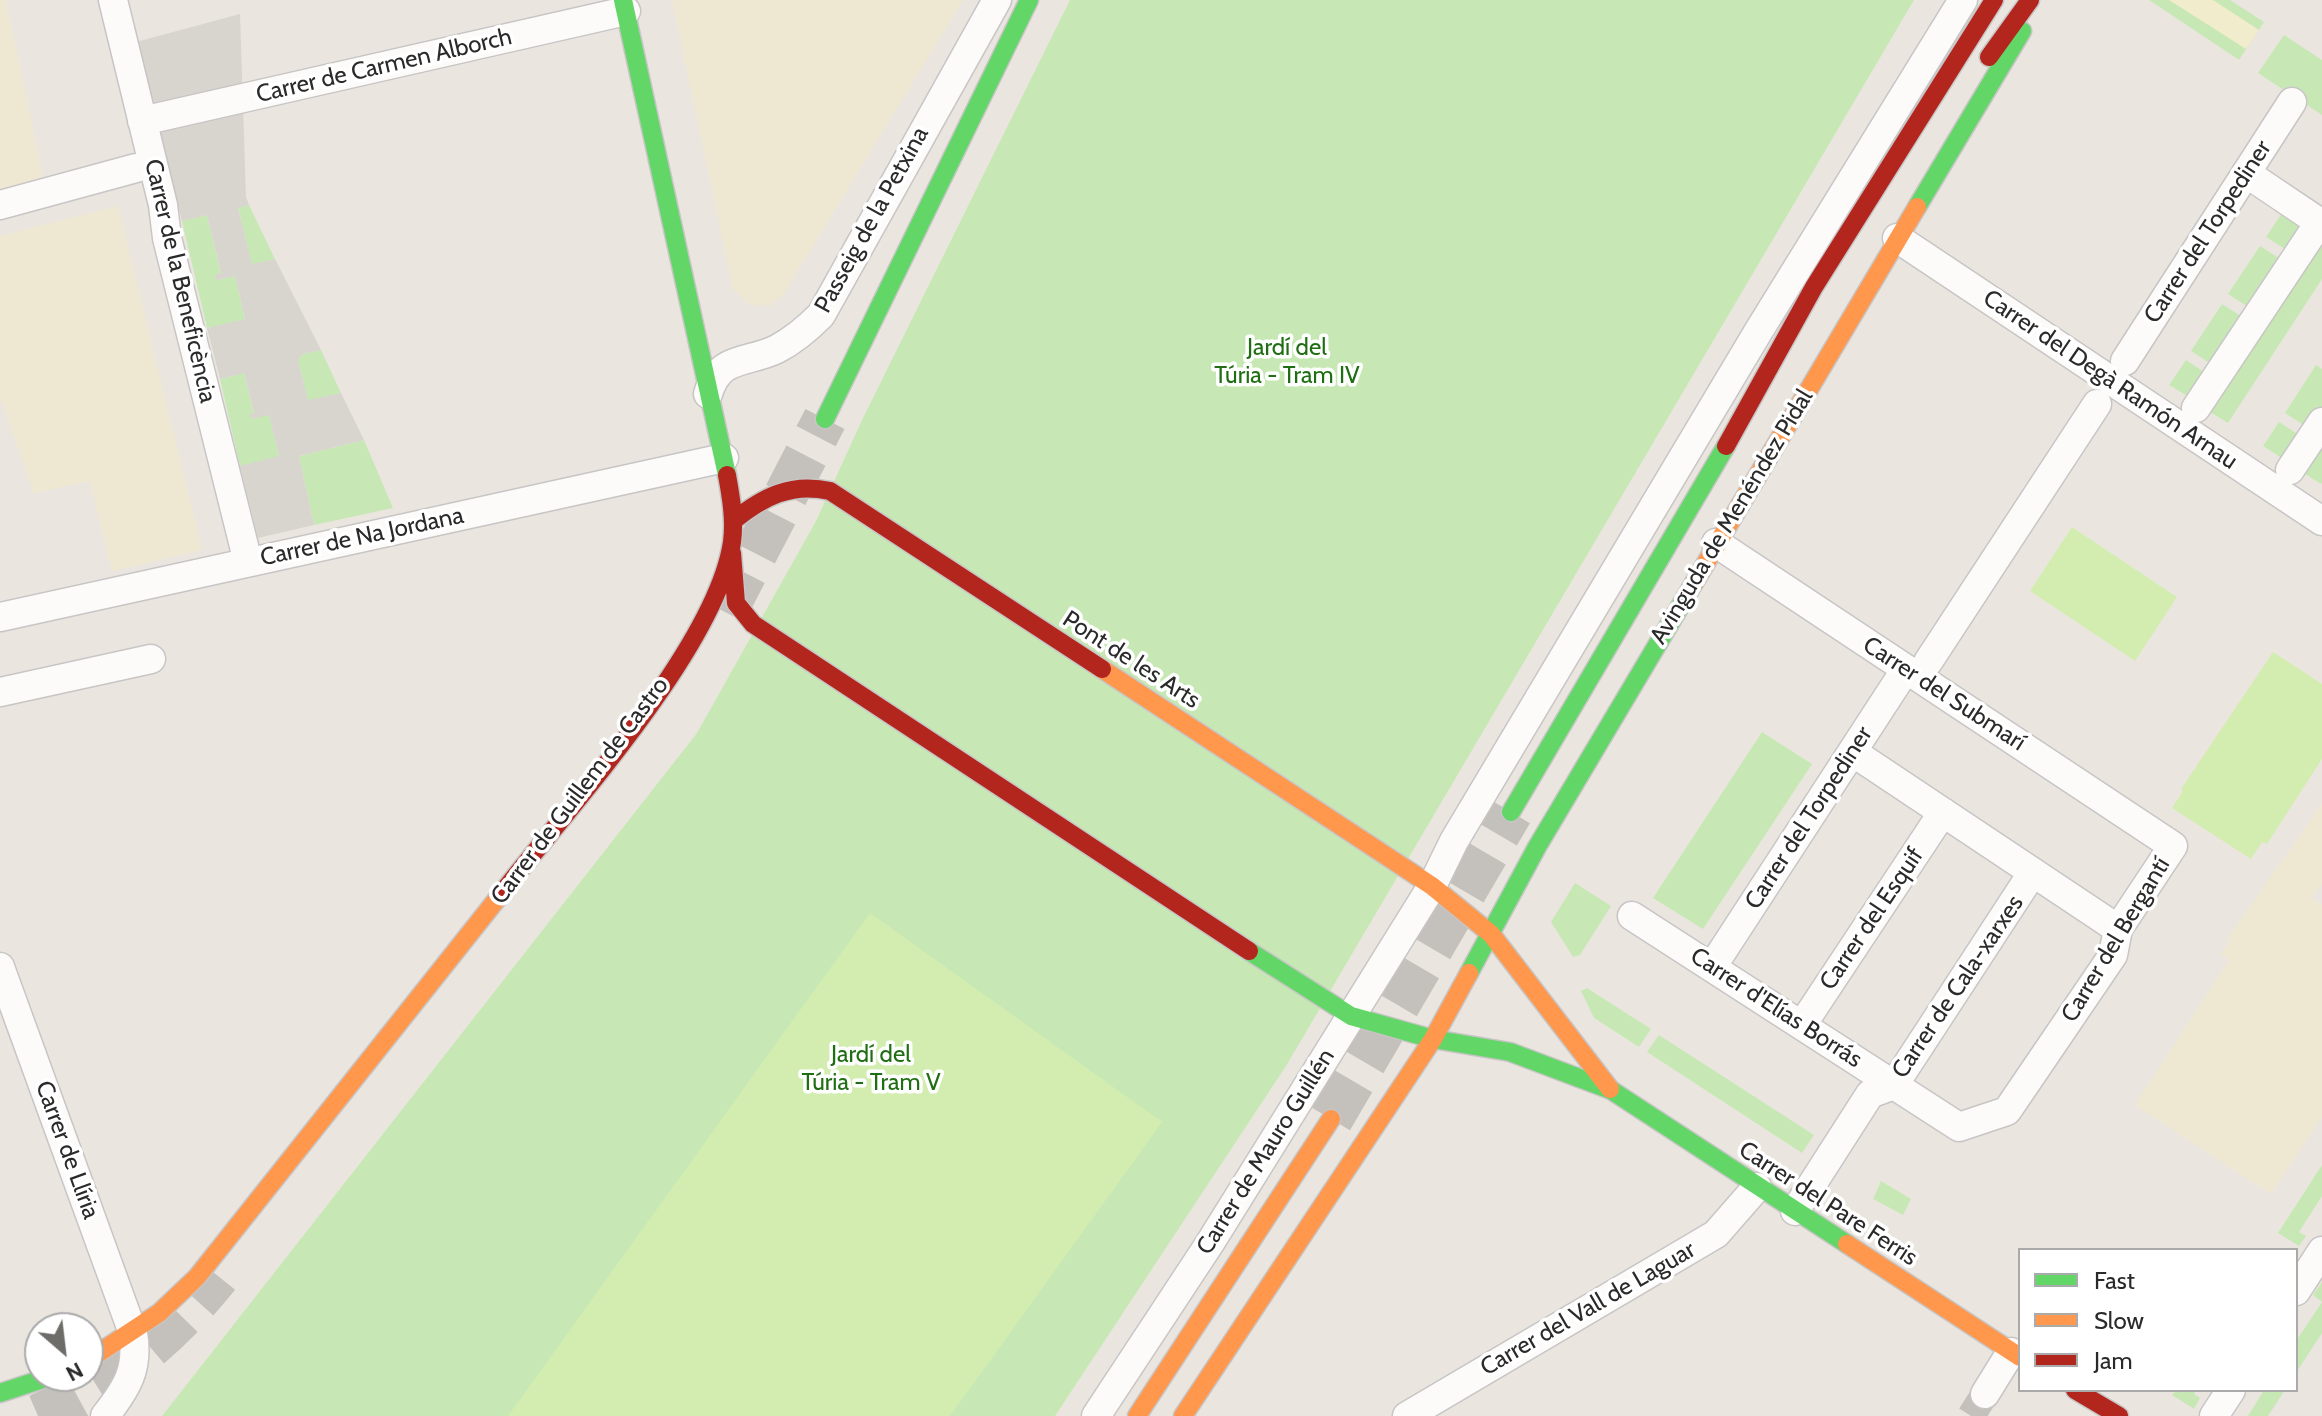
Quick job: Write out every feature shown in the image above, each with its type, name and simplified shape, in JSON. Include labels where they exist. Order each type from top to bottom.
[{"type":"main road","name":"Passeig de la Petxina","points":[[825,419],[1029,0]]},
{"type":"main road","name":"Avinguda de Menéndez Pidal","points":[[1511,812],[1681,527],[1814,287],[1994,0]]},
{"type":"main road","points":[[1970,81],[2030,0]]},
{"type":"main road","name":"Avinguda de Menéndez Pidal","points":[[1433,1039],[1537,847],[1897,238],[1975,114],[2039,0]]},
{"type":"main road","name":"Carrer de Guillem de Castro","points":[[104,1350],[133,1333],[197,1277],[644,713],[722,576],[732,545],[733,521],[724,458],[624,6]]},
{"type":"main road","name":"Avinguda de Menéndez Pidal","points":[[1681,527],[1816,324]]},
{"type":"main road","name":"Pont de les Arts","points":[[733,521],[753,505],[790,487],[830,491],[1432,886],[1491,934]]},
{"type":"main road","points":[[732,545],[736,603],[759,628],[1323,1000],[1351,1016],[1433,1039],[1183,1416]]},
{"type":"main road","name":"Carrer del Pare Ferris","points":[[1491,934],[1611,1090]]},
{"type":"main road","name":"Carrer del Pare Ferris","points":[[1433,1039],[1510,1052],[1611,1090],[2016,1355]]},
{"type":"main road","name":"Carrer de Mauro Guillén","points":[[1137,1416],[1331,1119]]},
{"type":"main road","points":[[0,1393],[24,1385]]},
{"type":"main road","points":[[2065,1392],[2095,1416]]},
{"type":"main road","points":[[2078,1392],[2119,1416]]},
{"type":"street","name":"Carrer de la Beneficència","points":[[113,0],[163,205],[167,238],[248,562]]},
{"type":"street","name":"Passeig de la Petxina","points":[[708,394],[713,377],[725,366],[775,350],[802,334],[821,315],[997,0]]},
{"type":"street","points":[[1432,886],[1454,841],[1742,359],[1963,0]]},
{"type":"street","name":"Carrer de Carmen Alborch","points":[[142,121],[624,6]]},
{"type":"street","name":"Carrer del Torpediner","points":[[2125,361],[2292,102]]},
{"type":"street","points":[[0,205],[136,168]]},
{"type":"street","points":[[2196,408],[2320,224],[2246,173]]},
{"type":"street","name":"Carrer del Degà Ramón Arnau","points":[[1897,238],[2322,521]]},
{"type":"street","name":"Carrer del Torpediner","points":[[1712,967],[1854,753],[1859,740],[1917,666],[2097,404]]},
{"type":"street","points":[[2290,470],[2322,422]]},
{"type":"street","name":"Carrer de Na Jordana","points":[[0,617],[724,458]]},
{"type":"street","name":"Carrer del Submarí","points":[[1716,543],[1917,666],[2173,846]]},
{"type":"street","points":[[0,692],[151,659]]},
{"type":"street","points":[[1854,753],[2118,929]]},
{"type":"street","name":"Carrer del Esquif","points":[[1802,1025],[1943,812]]},
{"type":"street","name":"Carrer del Bergantí","points":[[1959,1127],[2007,1111],[2113,955],[2118,929],[2173,846]]},
{"type":"street","name":"Carrer de Cala-xarxes","points":[[1795,1211],[1870,1094],[1894,1085],[2033,872]]},
{"type":"street","name":"Carrer de Mauro Guillén","points":[[1096,1416],[1432,886]]},
{"type":"street","name":"Carrer d'Elías Borrás","points":[[1632,916],[1959,1127]]},
{"type":"street","name":"Carrer de Llíria","points":[[0,967],[133,1333]]},
{"type":"street","name":"Carrer del Vall de Laguar","points":[[1407,1416],[1716,1234],[1757,1187]]},
{"type":"street","points":[[2298,1288],[2322,1251]]},
{"type":"street","points":[[105,1416],[133,1375],[136,1351],[133,1333]]},
{"type":"street","points":[[1985,1394],[2016,1355]]},
{"type":"street","points":[[2214,1416],[2230,1392]]},
{"type":"shaded area","points":[[0,0],[6,0],[43,177],[0,189]]},
{"type":"shaded area","points":[[672,0],[963,0],[783,295],[770,306],[751,305],[733,289]]},
{"type":"shaded area","points":[[240,14],[246,197],[249,205],[238,208],[252,264],[275,259],[321,350],[303,354],[298,360],[308,400],[341,393],[364,440],[299,456],[314,525],[258,538],[240,466],[279,456],[269,415],[251,419],[249,414],[254,413],[244,373],[220,379],[207,328],[245,319],[235,276],[216,280],[215,275],[221,273],[207,215],[182,221],[136,42]]},
{"type":"shaded area","points":[[118,206],[202,550],[112,571],[90,481],[34,493],[0,397],[0,236]]},
{"type":"shaded area","points":[[2322,804],[2322,884],[2311,898],[2322,905],[2322,1117],[2271,1194],[2135,1105],[2229,960],[2221,954],[2230,941],[2227,939]]},
{"type":"green space","points":[[1070,0],[1914,0],[1286,1066],[1055,1416],[162,1416],[697,733],[816,521],[862,420]]},
{"type":"green space","points":[[2149,0],[2230,0],[2264,22],[2239,60]]},
{"type":"green space","points":[[2284,35],[2322,60],[2322,115],[2258,73]]},
{"type":"green space","points":[[249,205],[275,259],[252,265],[238,207]]},
{"type":"green space","points":[[2282,213],[2307,229],[2291,253],[2266,237]]},
{"type":"green space","points":[[207,215],[221,274],[216,280],[235,276],[245,320],[207,328],[182,221]]},
{"type":"green space","points":[[2322,239],[2322,279],[2228,423],[2205,409]]},
{"type":"green space","points":[[2260,246],[2285,262],[2253,310],[2228,294]]},
{"type":"green space","points":[[2222,304],[2247,320],[2216,367],[2191,351]]},
{"type":"green space","points":[[321,350],[341,393],[308,401],[298,360],[303,354]]},
{"type":"green space","points":[[2186,360],[2210,376],[2194,400],[2169,385]]},
{"type":"green space","points":[[2316,365],[2322,369],[2322,410],[2310,429],[2285,413]]},
{"type":"green space","points":[[244,373],[254,414],[251,419],[269,414],[279,457],[240,466],[220,379]]},
{"type":"green space","points":[[2279,422],[2304,438],[2288,462],[2263,446]]},
{"type":"green space","points":[[2322,435],[2322,483],[2321,484],[2299,470]]},
{"type":"green space","points":[[364,440],[393,508],[314,525],[299,456]]},
{"type":"green space","points":[[2072,527],[2177,597],[2135,661],[2030,591]]},
{"type":"green space","points":[[2273,652],[2322,684],[2322,759],[2267,844],[2262,842],[2251,859],[2172,808],[2183,791],[2181,789]]},
{"type":"green space","points":[[1762,732],[1812,764],[1703,929],[1653,898]]},
{"type":"green space","points":[[1575,883],[1611,906],[1580,955],[1573,957],[1551,922]]},
{"type":"green space","name":"Jardí del Túria - Tram V","points":[[870,913],[1162,1122],[950,1416],[508,1416]]},
{"type":"green space","points":[[1587,988],[1651,1029],[1639,1047],[1594,1018],[1581,991]]},
{"type":"green space","points":[[1659,1035],[1814,1135],[1802,1153],[1647,1052]]},
{"type":"green space","points":[[2322,1165],[2322,1196],[2299,1232],[2306,1236],[2299,1246],[2278,1233]]},
{"type":"green space","points":[[1881,1181],[1911,1199],[1903,1215],[1873,1199]]},
{"type":"green space","points":[[2322,1282],[2322,1302],[2313,1295]]},
{"type":"green space","points":[[2322,1302],[2322,1333],[2298,1370],[2298,1338]]},
{"type":"green space","points":[[2174,1392],[2195,1392],[2200,1398],[2194,1409],[2172,1395]]},
{"type":"green space","points":[[2263,1392],[2284,1392],[2268,1416],[2248,1416]]},
{"type":"sand","points":[[2169,0],[2213,0],[2259,30],[2246,49]]},
{"type":"tunnel","points":[[725,612],[825,419]]},
{"type":"tunnel","points":[[1331,1119],[1511,812]]},
{"type":"tunnel","points":[[38,1416],[90,1389],[137,1357],[179,1320],[218,1276]]},
{"type":"tunnel","points":[[1971,1416],[1985,1394]]},
{"type":"traffic: fast","points":[[623,0],[727,475]]},
{"type":"traffic: fast","points":[[825,419],[1029,0]]},
{"type":"traffic: fast","points":[[1917,207],[2022,31]]},
{"type":"traffic: fast","points":[[1511,812],[1726,446]]},
{"type":"traffic: fast","points":[[1469,973],[1537,847],[1694,583]]},
{"type":"traffic: fast","points":[[1249,951],[1351,1016],[1433,1039],[1510,1052],[1611,1090],[1847,1244]]},
{"type":"traffic: fast","points":[[0,1393],[24,1385]]},
{"type":"traffic: slow","points":[[1694,583],[1917,207]]},
{"type":"traffic: slow","points":[[1102,669],[1432,886],[1491,934],[1610,1089]]},
{"type":"traffic: slow","points":[[104,1349],[159,1313],[197,1277],[505,889]]},
{"type":"traffic: slow","points":[[1183,1416],[1433,1039],[1469,973]]},
{"type":"traffic: slow","points":[[1137,1416],[1331,1119]]},
{"type":"traffic: slow","points":[[1847,1244],[2018,1356]]},
{"type":"traffic: jam","points":[[1726,446],[1814,287],[1994,0]]},
{"type":"traffic: jam","points":[[1989,57],[2030,0]]},
{"type":"traffic: jam","points":[[505,889],[637,723],[699,628],[721,583],[732,542],[733,517],[727,475]]},
{"type":"traffic: jam","points":[[733,521],[755,505],[790,490],[830,491],[1102,669]]},
{"type":"traffic: jam","points":[[732,553],[736,603],[753,624],[1249,951]]},
{"type":"traffic: jam","points":[[2078,1392],[2119,1416]]},
{"type":"park label","name":"Jardí del Túria - Tram IV","points":[[1287,362]]}]
